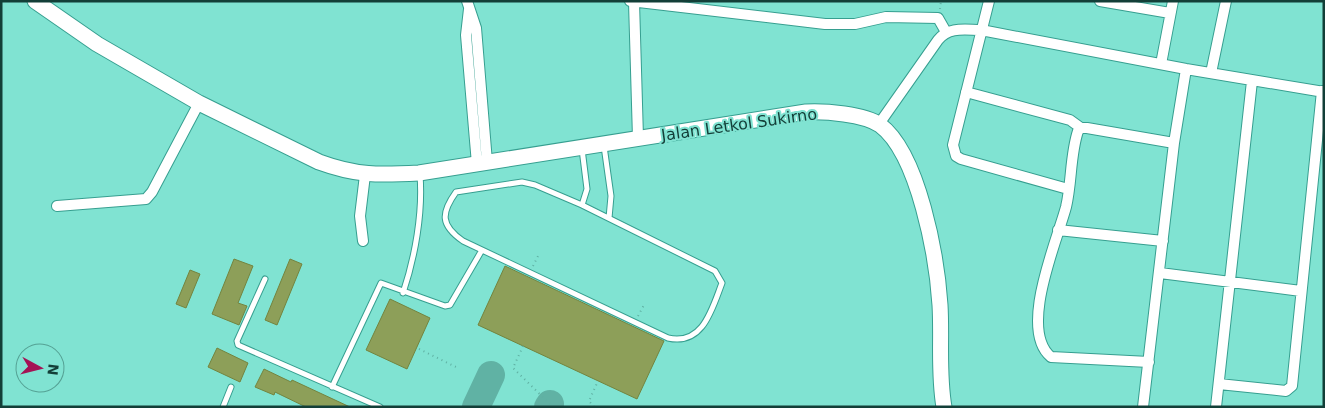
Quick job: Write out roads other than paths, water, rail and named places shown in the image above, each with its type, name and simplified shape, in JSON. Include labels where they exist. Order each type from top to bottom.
[{"type":"main road","name":"Jalan Letkol Sukirno","points":[[35,1],[97,44],[200,103],[319,162],[339,170],[365,175],[419,173],[806,112],[844,115],[879,124]]},
{"type":"main road","points":[[879,124],[892,138],[914,179],[930,235],[940,304],[940,374],[944,407]]},
{"type":"street","points":[[630,1],[660,3],[826,24],[855,24],[886,17],[938,18],[946,32]]},
{"type":"street","points":[[989,1],[953,145],[956,156],[1068,189]]},
{"type":"street","points":[[1100,1],[1170,13]]},
{"type":"street","points":[[1161,64],[1173,1]]},
{"type":"street","points":[[1211,73],[1226,1]]},
{"type":"street","points":[[634,2],[638,138]]},
{"type":"street","points":[[468,5],[466,35],[482,163]]},
{"type":"street","points":[[946,32],[981,30],[1186,69],[1323,92],[1291,389],[1286,391],[1219,384]]},
{"type":"street","points":[[879,124],[946,32]]},
{"type":"street","points":[[1143,407],[1174,143],[1186,69]]},
{"type":"street","points":[[1216,407],[1252,80]]},
{"type":"street","points":[[966,92],[1070,120],[1081,128],[1174,143]]},
{"type":"street","points":[[57,206],[146,199],[152,192],[200,103]]},
{"type":"street","points":[[1081,128],[1075,139],[1068,189],[1038,311],[1039,335],[1048,354],[1055,358],[1148,362]]},
{"type":"street","points":[[363,241],[360,216],[365,175]]},
{"type":"street","points":[[1058,230],[1163,241]]},
{"type":"street","points":[[1160,273],[1301,291]]},
{"type":"lane","points":[[603,144],[611,196],[609,218]]},
{"type":"lane","points":[[582,147],[587,189],[582,205]]},
{"type":"lane","points":[[403,293],[412,266],[421,190],[419,173]]},
{"type":"lane","points":[[522,182],[535,185],[582,205],[715,271],[722,283],[705,325],[690,339],[678,341],[668,338],[482,250],[453,234],[445,221],[446,207],[456,192],[522,182]]},
{"type":"lane","points":[[332,387],[381,283],[403,293],[445,306],[450,305],[482,250]]},
{"type":"lane","points":[[265,279],[237,342],[238,344],[380,407]]},
{"type":"lane","points":[[223,407],[232,387]]}]
